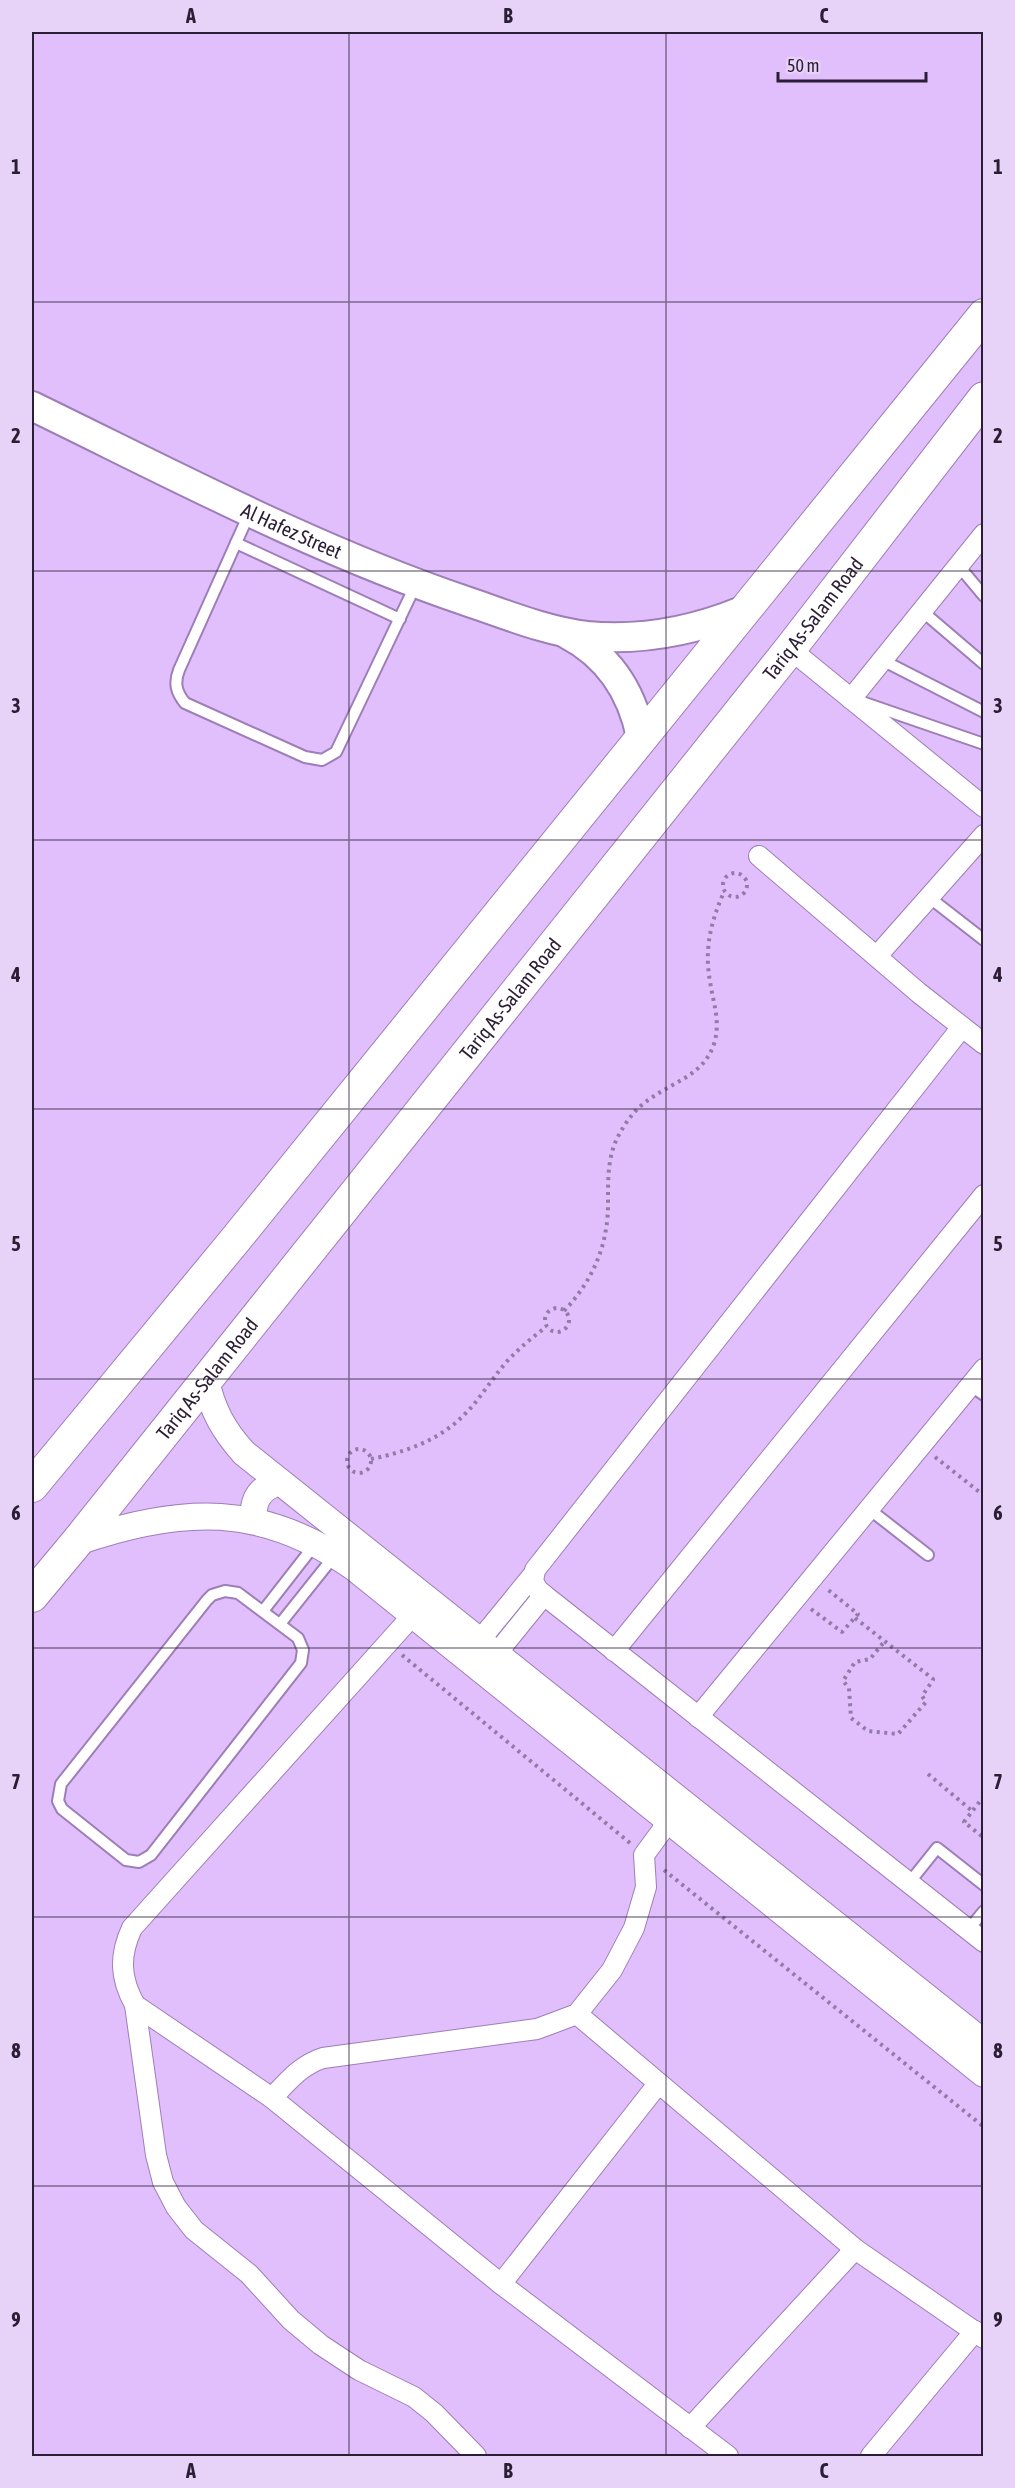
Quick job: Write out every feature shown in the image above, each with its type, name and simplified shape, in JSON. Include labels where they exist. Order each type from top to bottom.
[{"type":"main road","points":[[32,1486],[236,1239],[742,611],[984,315]]},
{"type":"main road","name":"Tariq As-Salam Road","points":[[32,1596],[790,649],[984,398]]},
{"type":"main road","name":"Al Hafez Street","points":[[32,406],[344,555],[416,584],[563,632],[613,637],[663,634],[699,626],[742,611]]},
{"type":"main road","name":"Al Hafez Street","points":[[563,632],[595,652],[620,681],[638,717],[642,737]]},
{"type":"street","points":[[851,699],[982,538]]},
{"type":"street","points":[[790,649],[984,807]]},
{"type":"street","points":[[877,956],[984,835]]},
{"type":"street","points":[[759,856],[984,1044]]},
{"type":"street","points":[[488,1647],[533,1575],[962,1027]]},
{"type":"street","points":[[614,1651],[984,1195]]},
{"type":"street","points":[[698,1717],[921,1446],[977,1390],[984,1369]]},
{"type":"street","points":[[206,1380],[210,1401],[218,1420],[244,1453],[669,1821],[984,2074]]},
{"type":"street","points":[[254,1520],[254,1503],[258,1496],[271,1484],[279,1482]]},
{"type":"street","points":[[77,1542],[128,1526],[182,1516],[254,1520],[280,1527],[326,1549],[488,1647],[984,2043]]},
{"type":"street","points":[[533,1575],[535,1586],[544,1595],[976,1936]]},
{"type":"street","points":[[488,1647],[544,1595]]},
{"type":"street","points":[[421,1607],[132,1928],[121,1959],[122,1975],[135,2005],[156,2155],[163,2182],[176,2207],[194,2230],[249,2274],[291,2320],[359,2370],[414,2397],[434,2413],[476,2457]]},
{"type":"street","points":[[272,2098],[299,2070],[323,2058],[537,2029],[577,2014],[612,1970],[634,1928],[646,1887],[644,1855],[669,1821]]},
{"type":"street","points":[[135,2005],[272,2098],[501,2284],[728,2457]]},
{"type":"street","points":[[577,2014],[855,2249],[979,2335],[871,2457]]},
{"type":"street","points":[[501,2284],[658,2084]]},
{"type":"street","points":[[690,2428],[855,2249]]},
{"type":"lane","points":[[251,512],[176,678],[179,696],[193,707],[305,758],[322,760],[330,757],[341,745],[416,584]]},
{"type":"lane","points":[[236,543],[400,619]]},
{"type":"lane","points":[[958,565],[984,596]]},
{"type":"lane","points":[[922,611],[984,664]]},
{"type":"lane","points":[[882,660],[984,712]]},
{"type":"lane","points":[[851,699],[984,744]]},
{"type":"lane","points":[[930,898],[984,940]]},
{"type":"lane","points":[[869,1509],[928,1554]]},
{"type":"lane","points":[[263,1611],[326,1549]]},
{"type":"lane","points":[[280,1624],[326,1549]]},
{"type":"lane","points":[[231,1591],[238,1593],[263,1611],[298,1638],[302,1644],[301,1663],[151,1855],[139,1862],[126,1860],[62,1809],[58,1801],[61,1784],[212,1595],[231,1591]]},
{"type":"lane","points":[[909,1883],[937,1848],[984,1885]]},
{"type":"lane","points":[[976,1936],[984,1911]]},
{"type":"path","points":[[564,1311],[590,1278],[599,1259],[608,1218],[610,1157],[619,1134],[632,1114],[650,1098],[690,1077],[704,1063],[714,1045],[718,1025],[716,1004],[710,982],[708,948],[715,914],[724,892],[724,880],[736,873],[742,876],[747,883],[746,891],[740,896],[732,897],[724,892]]},
{"type":"path","points":[[552,1309],[564,1311],[569,1319],[567,1327],[561,1332],[553,1332],[546,1327],[544,1320],[552,1309]]},
{"type":"path","points":[[371,1459],[413,1448],[444,1432],[464,1415],[513,1354],[546,1327]]},
{"type":"path","points":[[921,1446],[982,1494]]},
{"type":"path","points":[[360,1448],[368,1452],[371,1459],[370,1467],[363,1472],[354,1472],[348,1466],[347,1458],[352,1451],[360,1448]]},
{"type":"path","points":[[796,1597],[842,1632],[855,1618],[857,1612],[812,1578]]},
{"type":"path","points":[[855,1618],[933,1680],[921,1697],[926,1702],[898,1734],[870,1731],[851,1718],[849,1688],[843,1681],[855,1662],[870,1659],[885,1642]]},
{"type":"path","points":[[388,1643],[644,1855],[984,2127]]},
{"type":"path","points":[[928,1774],[971,1810]]},
{"type":"path","points":[[984,1796],[964,1822],[984,1838]]}]
